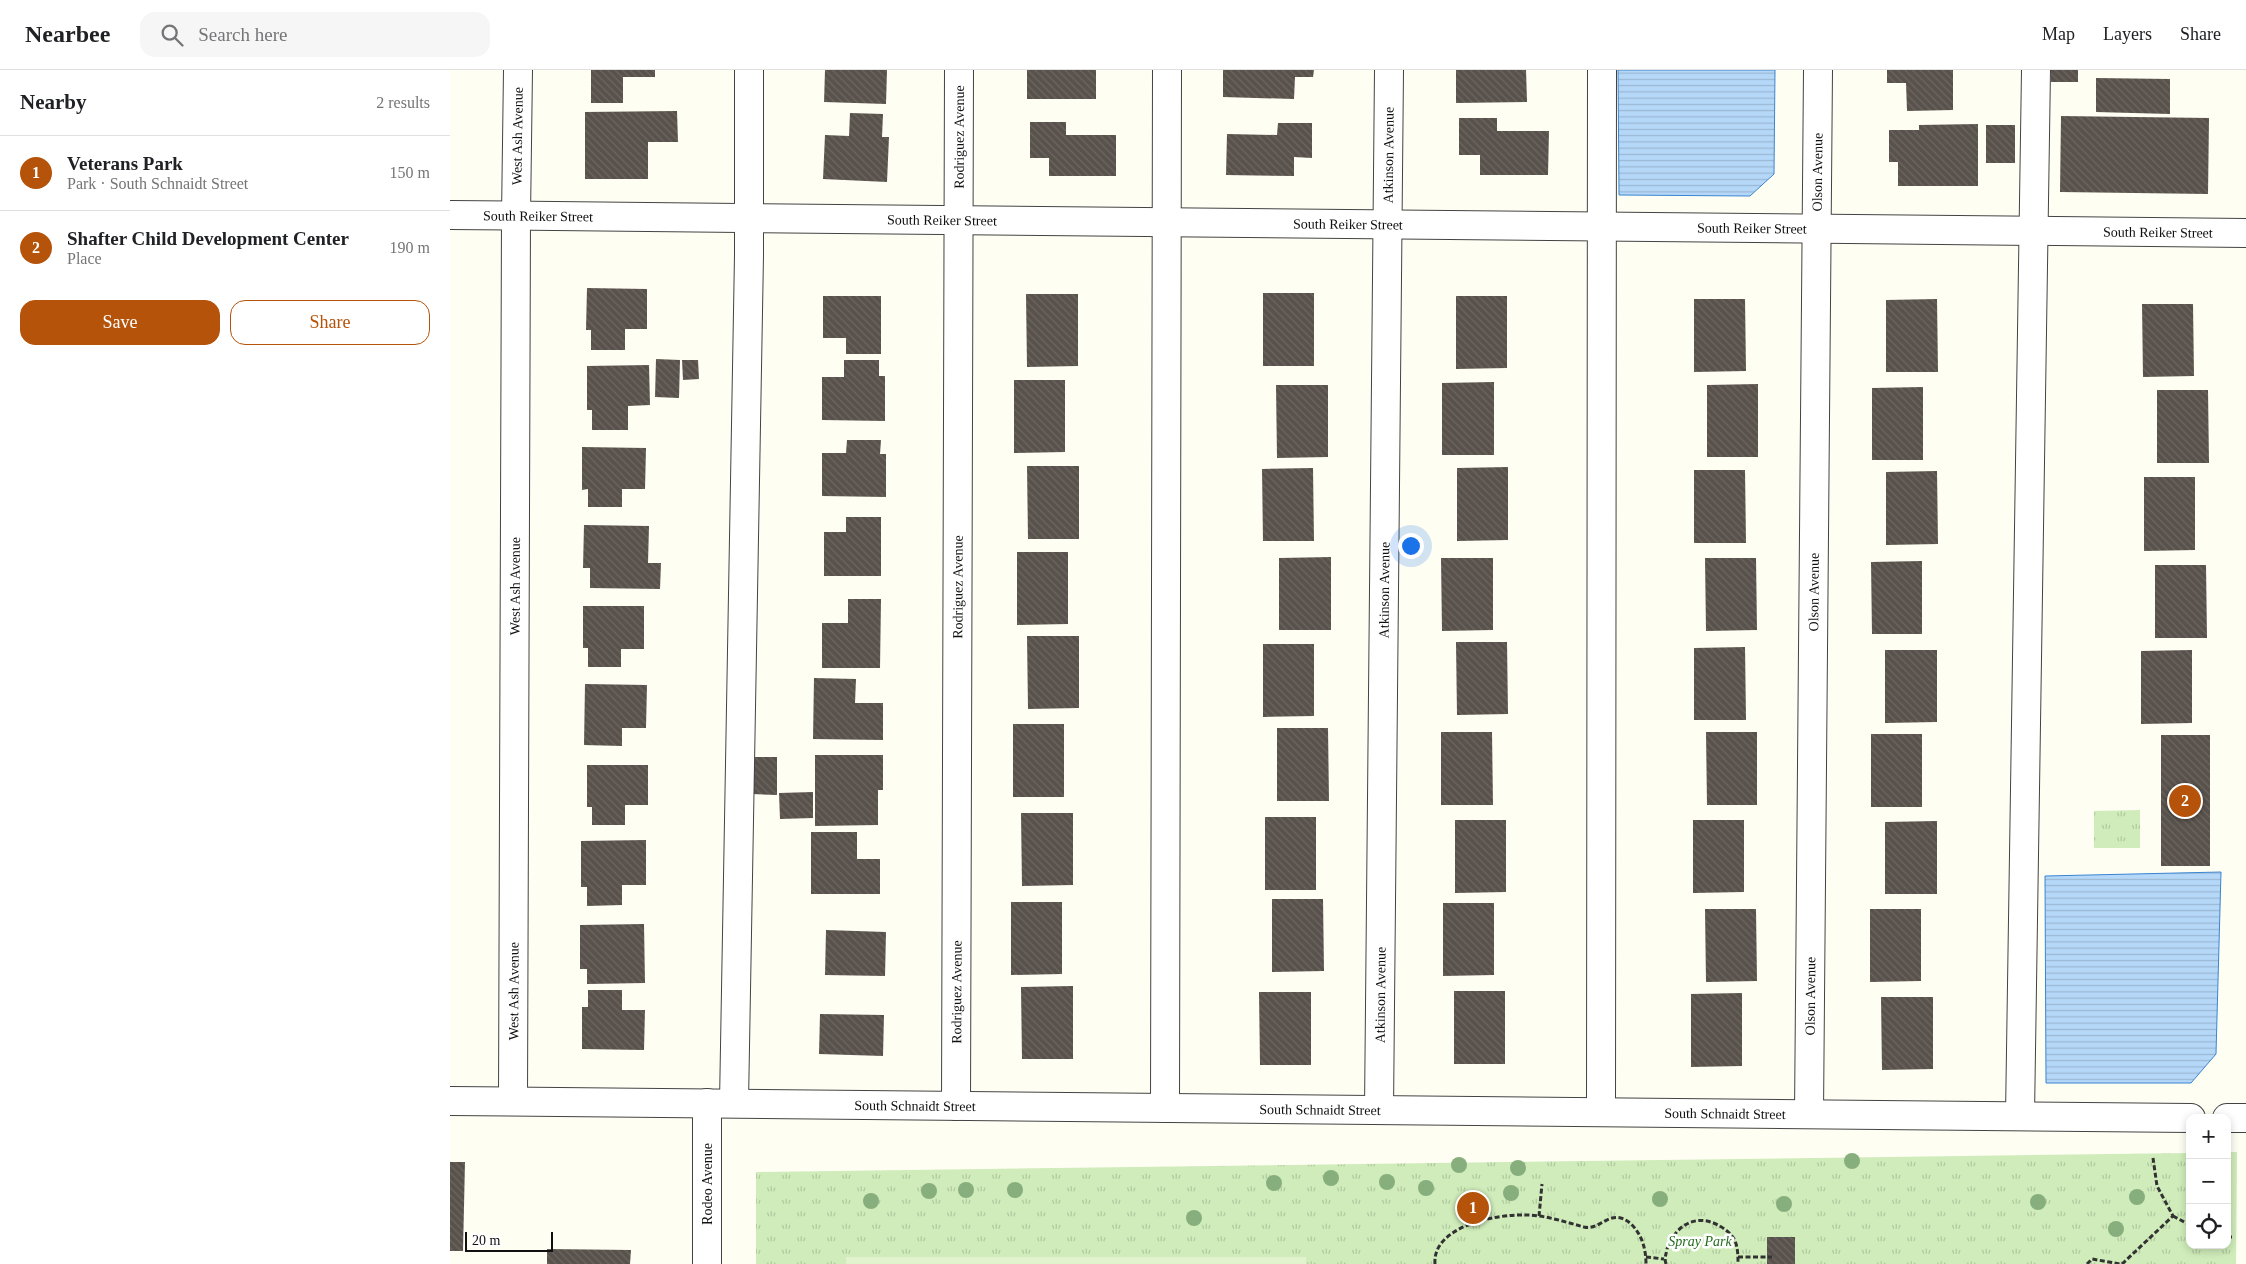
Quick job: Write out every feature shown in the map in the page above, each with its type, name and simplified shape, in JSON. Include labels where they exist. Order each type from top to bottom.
[{"type":"street","name":"West Ash Avenue","points":[[513,1101],[518,70]]},
{"type":"street","points":[[734,1103],[750,218],[749,70]]},
{"type":"street","name":"Rodriguez Avenue","points":[[956,1106],[959,70]]},
{"type":"street","points":[[1164,1108],[1167,70]]},
{"type":"street","name":"Atkinson Avenue","points":[[1379,1110],[1389,70]]},
{"type":"street","points":[[1601,1112],[1602,70]]},
{"type":"street","name":"Olson Avenue","points":[[1809,1114],[1818,70]]},
{"type":"street","points":[[2020,1116],[2036,70]]},
{"type":"street","name":"South Reiker Street","points":[[450,215],[2246,233]]},
{"type":"street","name":"South Schnaidt Street","points":[[450,1100],[2186,1118]]},
{"type":"street","name":"Rodeo Avenue","points":[[707,1103],[707,1264]]},
{"type":"street","points":[[2231,1118],[2246,1118]]},
{"type":"path","points":[[2153,1158],[2157,1186],[2173,1216],[2186,1223]]},
{"type":"path","points":[[1539,1216],[1542,1184]]},
{"type":"path","points":[[1434,1264],[1435,1254],[1444,1237],[1462,1228],[1500,1216],[1539,1216],[1587,1228],[1596,1226],[1607,1218],[1615,1217],[1629,1222],[1640,1236],[1646,1251],[1646,1264]]},
{"type":"path","points":[[2087,1264],[2092,1259],[2121,1264],[2173,1216]]},
{"type":"path","points":[[1666,1264],[1664,1259],[1670,1239],[1679,1228],[1688,1222],[1700,1220],[1714,1223],[1726,1230],[1735,1240],[1738,1264]]},
{"type":"path","points":[[1646,1257],[1664,1259]]},
{"type":"path","points":[[1738,1257],[1772,1257]]},
{"type":"green space","points":[[2140,810],[2140,848],[2094,848],[2094,811]]},
{"type":"green space","name":"Spray Park","points":[[2231,1152],[2237,1152],[2236,1264],[756,1264],[756,1172],[2186,1153],[2186,1249],[2231,1249]]},
{"type":"green space","points":[[846,1257],[1306,1257],[1306,1264],[846,1264]]},
{"type":"water","points":[[1618,70],[1775,70],[1774,174],[1750,196],[1619,195]]},
{"type":"water","points":[[2221,872],[2216,1054],[2191,1083],[2046,1083],[2045,876]]},
{"type":"building","points":[[591,70],[655,70],[655,77],[623,77],[623,103],[591,103]]},
{"type":"building","points":[[825,70],[887,70],[886,104],[824,102]]},
{"type":"building","points":[[1027,70],[1096,70],[1096,99],[1027,99]]},
{"type":"building","points":[[1223,70],[1314,70],[1313,77],[1295,77],[1294,99],[1223,97]]},
{"type":"building","points":[[1456,70],[1526,70],[1527,102],[1456,103]]},
{"type":"building","points":[[1887,70],[1953,70],[1953,110],[1907,111],[1906,83],[1887,83]]},
{"type":"building","points":[[2051,70],[2078,70],[2078,82],[2051,82]]},
{"type":"building","points":[[2096,78],[2170,79],[2170,114],[2096,112]]},
{"type":"building","points":[[677,111],[678,142],[648,142],[648,179],[585,179],[585,112]]},
{"type":"building","points":[[850,113],[883,114],[882,137],[889,137],[887,182],[823,179],[825,135],[849,136]]},
{"type":"building","points":[[2061,116],[2209,118],[2208,194],[2060,192]]},
{"type":"building","points":[[1459,118],[1497,118],[1497,131],[1549,131],[1548,175],[1480,175],[1480,155],[1459,155]]},
{"type":"building","points":[[1030,122],[1066,122],[1066,135],[1116,135],[1116,176],[1049,176],[1049,158],[1030,158]]},
{"type":"building","points":[[1278,123],[1312,123],[1312,158],[1294,157],[1294,176],[1226,175],[1227,134],[1277,135]]},
{"type":"building","points":[[1978,124],[1978,186],[1898,186],[1898,162],[1889,162],[1889,130],[1919,130],[1919,125]]},
{"type":"building","points":[[1986,125],[2015,125],[2015,163],[1986,163]]},
{"type":"building","points":[[587,288],[647,289],[647,329],[625,329],[625,350],[591,350],[591,330],[586,330]]},
{"type":"building","points":[[1263,293],[1314,293],[1314,366],[1263,366]]},
{"type":"building","points":[[1026,294],[1078,294],[1078,366],[1027,367]]},
{"type":"building","points":[[823,296],[881,296],[881,354],[846,354],[846,338],[823,338]]},
{"type":"building","points":[[1456,296],[1507,296],[1507,368],[1456,369]]},
{"type":"building","points":[[1694,299],[1745,299],[1746,371],[1694,372]]},
{"type":"building","points":[[1937,299],[1938,372],[1886,372],[1886,300]]},
{"type":"building","points":[[2142,304],[2193,304],[2194,376],[2143,377]]},
{"type":"building","points":[[656,359],[680,360],[679,398],[655,397]]},
{"type":"building","points":[[682,360],[698,360],[699,379],[683,380]]},
{"type":"building","points":[[844,360],[879,360],[879,376],[885,376],[885,421],[822,420],[822,377],[844,377]]},
{"type":"building","points":[[649,365],[650,405],[628,406],[628,430],[592,430],[592,410],[587,410],[587,366]]},
{"type":"building","points":[[1014,380],[1065,380],[1065,452],[1014,453]]},
{"type":"building","points":[[1494,382],[1494,455],[1442,455],[1442,383]]},
{"type":"building","points":[[1758,384],[1758,457],[1707,457],[1707,385]]},
{"type":"building","points":[[1276,385],[1328,385],[1328,457],[1277,458]]},
{"type":"building","points":[[1923,387],[1923,460],[1872,460],[1872,388]]},
{"type":"building","points":[[2157,390],[2208,390],[2209,463],[2157,463]]},
{"type":"building","points":[[847,440],[881,440],[880,454],[886,454],[886,497],[822,496],[822,453],[846,453]]},
{"type":"building","points":[[582,447],[646,448],[645,489],[622,489],[622,507],[588,507],[588,489],[582,490]]},
{"type":"building","points":[[1027,466],[1079,466],[1079,539],[1028,539]]},
{"type":"building","points":[[1508,467],[1508,540],[1457,541],[1457,468]]},
{"type":"building","points":[[1313,468],[1314,541],[1263,541],[1262,469]]},
{"type":"building","points":[[1694,470],[1745,470],[1746,543],[1694,543]]},
{"type":"building","points":[[1937,471],[1938,544],[1886,545],[1886,472]]},
{"type":"building","points":[[2144,477],[2195,477],[2195,550],[2144,551]]},
{"type":"building","points":[[846,517],[881,517],[881,576],[824,576],[824,532],[846,532]]},
{"type":"building","points":[[584,525],[649,526],[648,563],[661,563],[660,589],[590,588],[590,568],[583,568]]},
{"type":"building","points":[[1017,552],[1068,552],[1068,624],[1017,625]]},
{"type":"building","points":[[1331,557],[1331,630],[1279,630],[1279,558]]},
{"type":"building","points":[[1441,558],[1493,558],[1493,630],[1442,631]]},
{"type":"building","points":[[1705,558],[1756,558],[1757,630],[1706,631]]},
{"type":"building","points":[[1922,561],[1922,634],[1872,634],[1871,562]]},
{"type":"building","points":[[2155,565],[2206,565],[2207,638],[2155,638]]},
{"type":"building","points":[[848,599],[881,599],[880,668],[822,668],[822,623],[848,623]]},
{"type":"building","points":[[583,606],[644,606],[644,649],[621,649],[621,667],[588,667],[588,648],[583,648]]},
{"type":"building","points":[[1027,636],[1079,636],[1079,708],[1028,709]]},
{"type":"building","points":[[1456,642],[1507,642],[1508,714],[1457,715]]},
{"type":"building","points":[[1263,644],[1314,644],[1314,716],[1263,717]]},
{"type":"building","points":[[1745,647],[1746,720],[1694,720],[1694,648]]},
{"type":"building","points":[[1885,650],[1937,650],[1937,722],[1885,723]]},
{"type":"building","points":[[2192,650],[2192,723],[2141,724],[2141,651]]},
{"type":"building","points":[[814,678],[856,679],[855,703],[883,703],[883,740],[813,739]]},
{"type":"building","points":[[585,684],[647,685],[646,728],[622,728],[622,746],[584,745]]},
{"type":"building","points":[[1013,724],[1064,724],[1064,797],[1013,797]]},
{"type":"building","points":[[1277,728],[1328,728],[1329,801],[1277,801]]},
{"type":"building","points":[[1441,732],[1492,732],[1493,805],[1441,805]]},
{"type":"building","points":[[1706,732],[1757,732],[1757,805],[1707,805]]},
{"type":"building","points":[[1871,734],[1922,734],[1922,807],[1871,807]]},
{"type":"building","points":[[2161,735],[2210,735],[2210,866],[2161,866]]},
{"type":"building","points":[[815,755],[883,755],[883,790],[878,790],[878,825],[815,826]]},
{"type":"building","points":[[753,757],[777,757],[777,795],[752,794]]},
{"type":"building","points":[[587,765],[648,765],[648,805],[625,805],[625,825],[592,825],[592,807],[587,807]]},
{"type":"building","points":[[813,792],[813,818],[780,819],[779,793]]},
{"type":"building","points":[[1021,813],[1073,813],[1073,885],[1022,886]]},
{"type":"building","points":[[1265,817],[1316,817],[1316,890],[1265,890]]},
{"type":"building","points":[[1455,820],[1506,820],[1506,892],[1455,893]]},
{"type":"building","points":[[1693,820],[1744,820],[1744,892],[1693,893]]},
{"type":"building","points":[[1937,821],[1937,894],[1885,894],[1885,822]]},
{"type":"building","points":[[811,832],[857,832],[857,859],[880,859],[880,894],[811,894]]},
{"type":"building","points":[[646,840],[646,885],[622,885],[622,905],[587,906],[587,887],[581,887],[581,841]]},
{"type":"building","points":[[1272,899],[1323,899],[1324,971],[1272,972]]},
{"type":"building","points":[[1011,902],[1062,902],[1062,974],[1011,975]]},
{"type":"building","points":[[1443,903],[1494,903],[1494,975],[1443,976]]},
{"type":"building","points":[[1705,909],[1756,909],[1757,981],[1706,982]]},
{"type":"building","points":[[1870,909],[1921,909],[1921,981],[1870,982]]},
{"type":"building","points":[[644,924],[645,983],[587,984],[587,969],[580,969],[580,925]]},
{"type":"building","points":[[826,930],[886,932],[885,976],[825,975]]},
{"type":"building","points":[[1073,986],[1073,1059],[1022,1059],[1021,987]]},
{"type":"building","points":[[588,990],[622,990],[622,1010],[645,1010],[644,1050],[582,1049],[582,1007],[588,1007]]},
{"type":"building","points":[[1454,991],[1505,991],[1505,1064],[1454,1064]]},
{"type":"building","points":[[1259,992],[1311,992],[1311,1065],[1260,1065]]},
{"type":"building","points":[[1742,993],[1742,1066],[1691,1067],[1691,994]]},
{"type":"building","points":[[1881,997],[1933,997],[1933,1069],[1882,1070]]},
{"type":"building","points":[[820,1014],[884,1015],[883,1056],[819,1054]]},
{"type":"building","points":[[450,1162],[465,1162],[463,1251],[450,1251]]},
{"type":"building","points":[[1767,1237],[1795,1237],[1795,1264],[1767,1264]]},
{"type":"building","points":[[547,1249],[631,1250],[630,1264],[547,1264]]},
{"type":"place","name":"Shafter Child Development Center","points":[[2185,801]]},
{"type":"place","name":"Veterans Park","points":[[1473,1208]]}]
